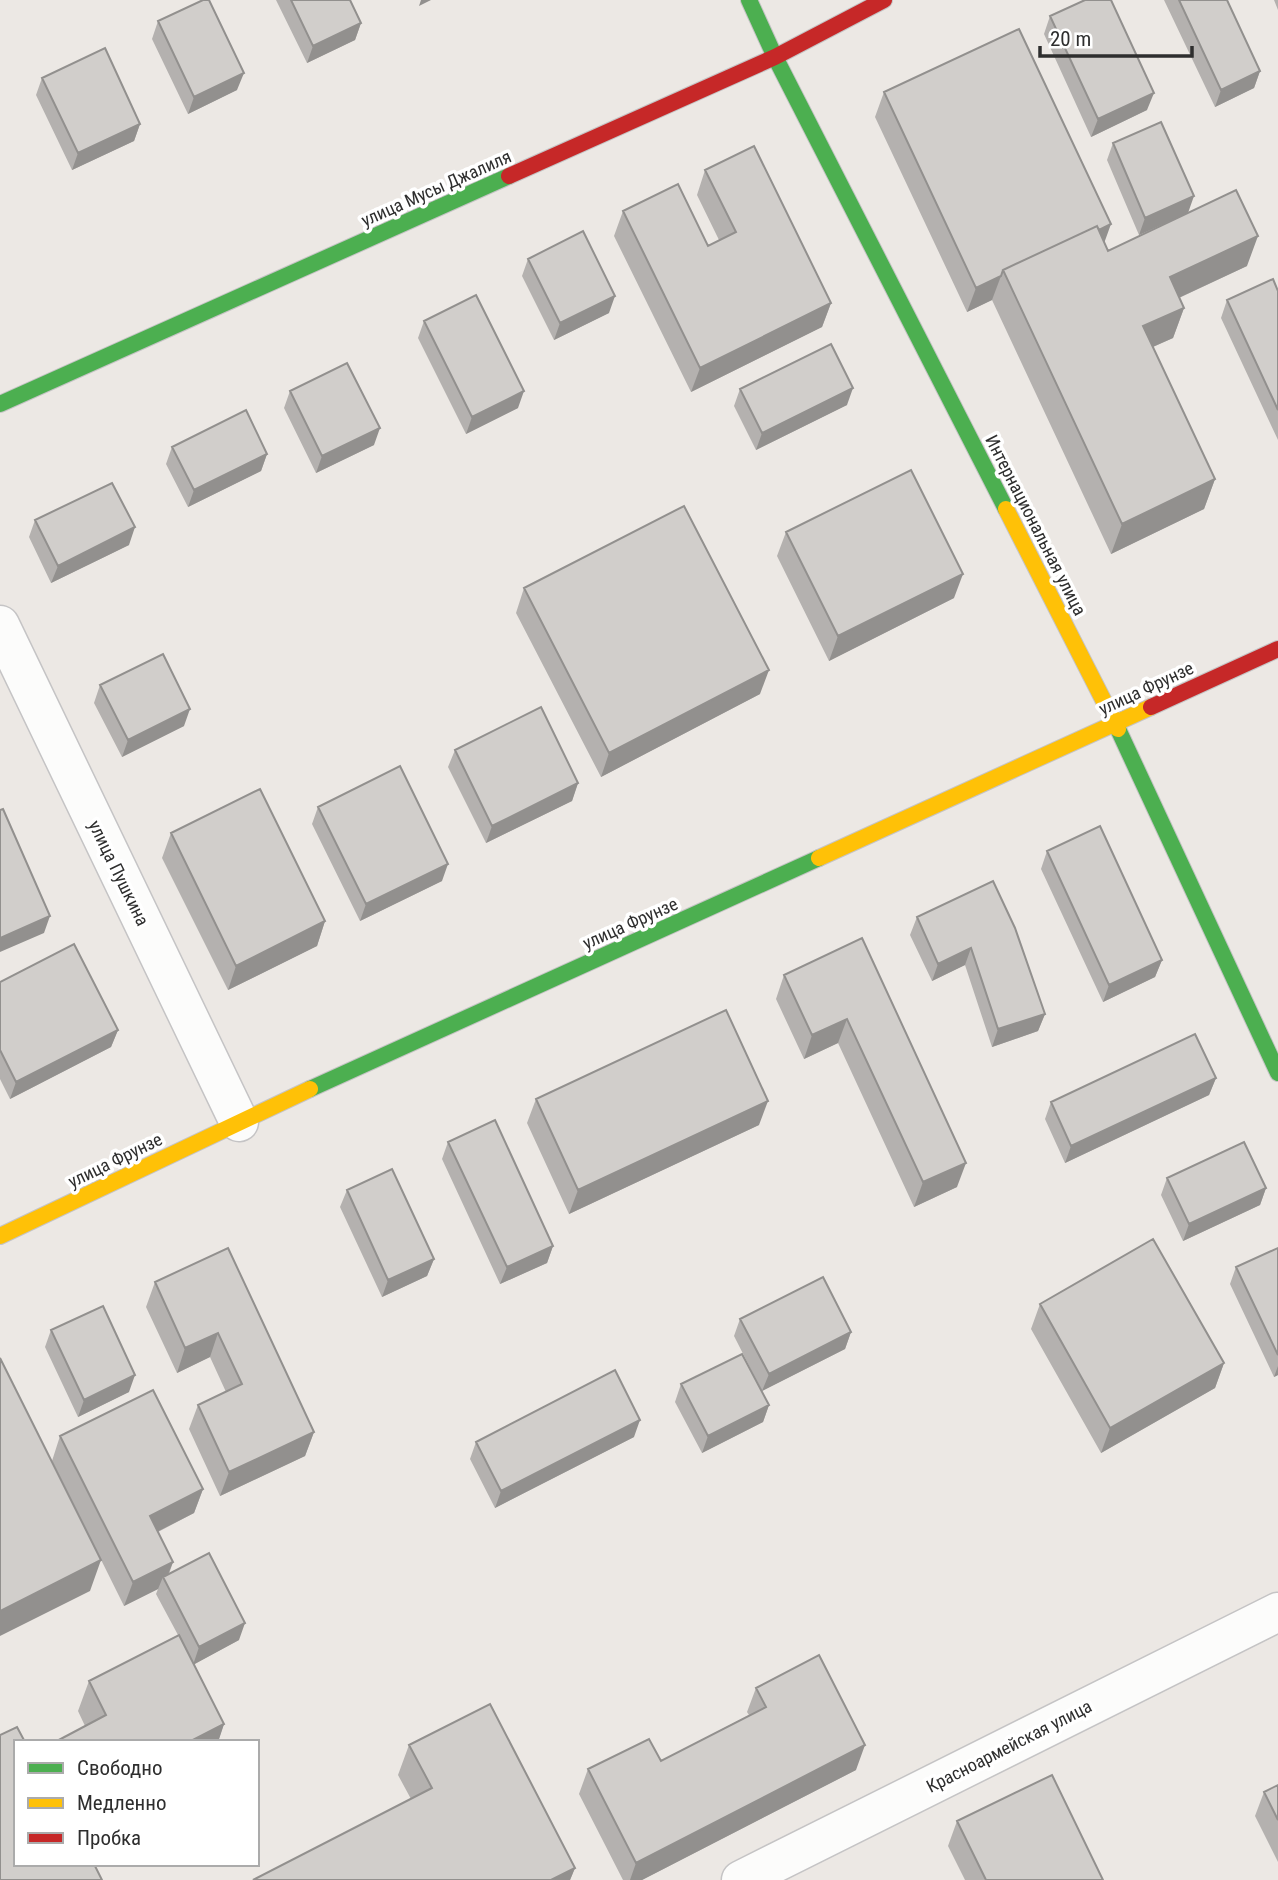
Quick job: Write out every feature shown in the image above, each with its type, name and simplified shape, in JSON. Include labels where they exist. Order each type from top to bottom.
[{"type":"street","name":"Интернациональная улица","points":[[749,0],[775,57],[1116,723],[1278,1073]]},
{"type":"street","name":"улица Мусы Джалиля","points":[[0,404],[775,57],[884,0]]},
{"type":"street","name":"улица Пушкина","points":[[0,625],[239,1122]]},
{"type":"street","name":"улица Фрунзе","points":[[0,1236],[239,1122],[1278,649]]},
{"type":"street","name":"Красноармейская улица","points":[[741,1880],[1278,1612]]},
{"type":"building","points":[[203,0],[209,0],[244,73],[194,97],[158,21]]},
{"type":"building","points":[[291,0],[350,0],[361,23],[313,46]]},
{"type":"building","points":[[1085,0],[1111,0],[1154,93],[1098,119],[1050,16]]},
{"type":"building","points":[[1179,0],[1227,0],[1260,71],[1221,90]]},
{"type":"building","points":[[1019,29],[1111,224],[1099,230],[1097,226],[1003,270],[1001,276],[976,288],[884,92]]},
{"type":"building","points":[[105,48],[140,124],[78,153],[42,78]]},
{"type":"building","points":[[1161,122],[1194,196],[1145,218],[1113,143]]},
{"type":"building","points":[[754,146],[831,303],[700,368],[623,211],[678,184],[708,246],[736,232],[705,170]]},
{"type":"building","points":[[1236,190],[1258,236],[1170,277],[1184,308],[1143,326],[1215,479],[1122,524],[1003,270],[1097,226],[1108,251]]},
{"type":"building","points":[[583,231],[615,296],[560,323],[528,259]]},
{"type":"building","points":[[1273,279],[1278,291],[1278,410],[1227,300]]},
{"type":"building","points":[[476,295],[524,391],[472,417],[424,321]]},
{"type":"building","points":[[831,344],[853,388],[762,433],[740,389]]},
{"type":"building","points":[[347,363],[380,428],[322,456],[290,391]]},
{"type":"building","points":[[246,410],[267,454],[194,490],[172,447]]},
{"type":"building","points":[[911,470],[963,574],[838,636],[786,532]]},
{"type":"building","points":[[112,483],[135,527],[58,566],[35,520]]},
{"type":"building","points":[[684,506],[769,670],[609,753],[524,588]]},
{"type":"building","points":[[163,654],[190,709],[128,740],[100,685]]},
{"type":"building","points":[[541,707],[578,783],[492,826],[455,750]]},
{"type":"building","points":[[400,766],[448,864],[366,904],[318,807]]},
{"type":"building","points":[[260,789],[325,921],[236,966],[171,833]]},
{"type":"building","points":[[3,809],[50,916],[0,938],[0,810]]},
{"type":"building","points":[[1100,826],[1162,960],[1109,985],[1047,851]]},
{"type":"building","points":[[993,881],[1015,928],[1045,1014],[998,1029],[971,948],[938,964],[917,917]]},
{"type":"building","points":[[862,938],[966,1163],[923,1182],[847,1019],[812,1035],[784,975]]},
{"type":"building","points":[[74,944],[118,1030],[16,1082],[0,1050],[0,982]]},
{"type":"building","points":[[726,1010],[768,1101],[578,1190],[536,1099]]},
{"type":"building","points":[[1195,1034],[1216,1078],[1071,1146],[1051,1102]]},
{"type":"building","points":[[495,1120],[553,1246],[507,1267],[448,1142]]},
{"type":"building","points":[[1244,1142],[1266,1188],[1189,1224],[1167,1178]]},
{"type":"building","points":[[392,1169],[434,1259],[388,1280],[347,1190]]},
{"type":"building","points":[[1153,1239],[1224,1363],[1110,1428],[1040,1304]]},
{"type":"building","points":[[228,1248],[314,1432],[229,1472],[198,1405],[242,1384],[218,1333],[185,1348],[155,1282]]},
{"type":"building","points":[[1278,1248],[1278,1355],[1236,1267]]},
{"type":"building","points":[[823,1277],[851,1332],[769,1374],[740,1319]]},
{"type":"building","points":[[103,1306],[135,1375],[84,1400],[51,1330]]},
{"type":"building","points":[[742,1354],[769,1405],[708,1436],[681,1384]]},
{"type":"building","points":[[0,1358],[101,1560],[0,1611]]},
{"type":"building","points":[[615,1370],[640,1420],[501,1491],[476,1442]]},
{"type":"building","points":[[153,1390],[203,1489],[150,1516],[173,1562],[133,1582],[60,1436]]},
{"type":"building","points":[[209,1553],[245,1623],[199,1647],[163,1577]]},
{"type":"building","points":[[179,1635],[224,1724],[193,1740],[59,1740],[106,1715],[89,1681]]},
{"type":"building","points":[[819,1655],[865,1745],[636,1863],[588,1769],[649,1739],[661,1761],[766,1707],[756,1688]]},
{"type":"building","points":[[490,1704],[575,1868],[551,1880],[253,1880],[432,1788],[409,1745]]},
{"type":"building","points":[[17,1727],[24,1740],[14,1740],[14,1866],[95,1866],[102,1880],[0,1880],[0,1735]]},
{"type":"building","points":[[1052,1775],[1103,1880],[986,1880],[957,1821]]},
{"type":"building","points":[[1278,1785],[1278,1820],[1264,1792]]},
{"type":"traffic: fast","points":[[749,0],[775,57],[1006,509]]},
{"type":"traffic: fast","points":[[0,404],[509,176]]},
{"type":"traffic: fast","points":[[1118,729],[1278,1073]]},
{"type":"traffic: fast","points":[[310,1089],[819,858]]},
{"type":"traffic: slow","points":[[1006,509],[1118,729]]},
{"type":"traffic: slow","points":[[819,858],[1151,707]]},
{"type":"traffic: slow","points":[[0,1236],[310,1089]]},
{"type":"traffic: jam","points":[[509,176],[775,57],[884,0]]},
{"type":"traffic: jam","points":[[1151,707],[1278,649]]}]
